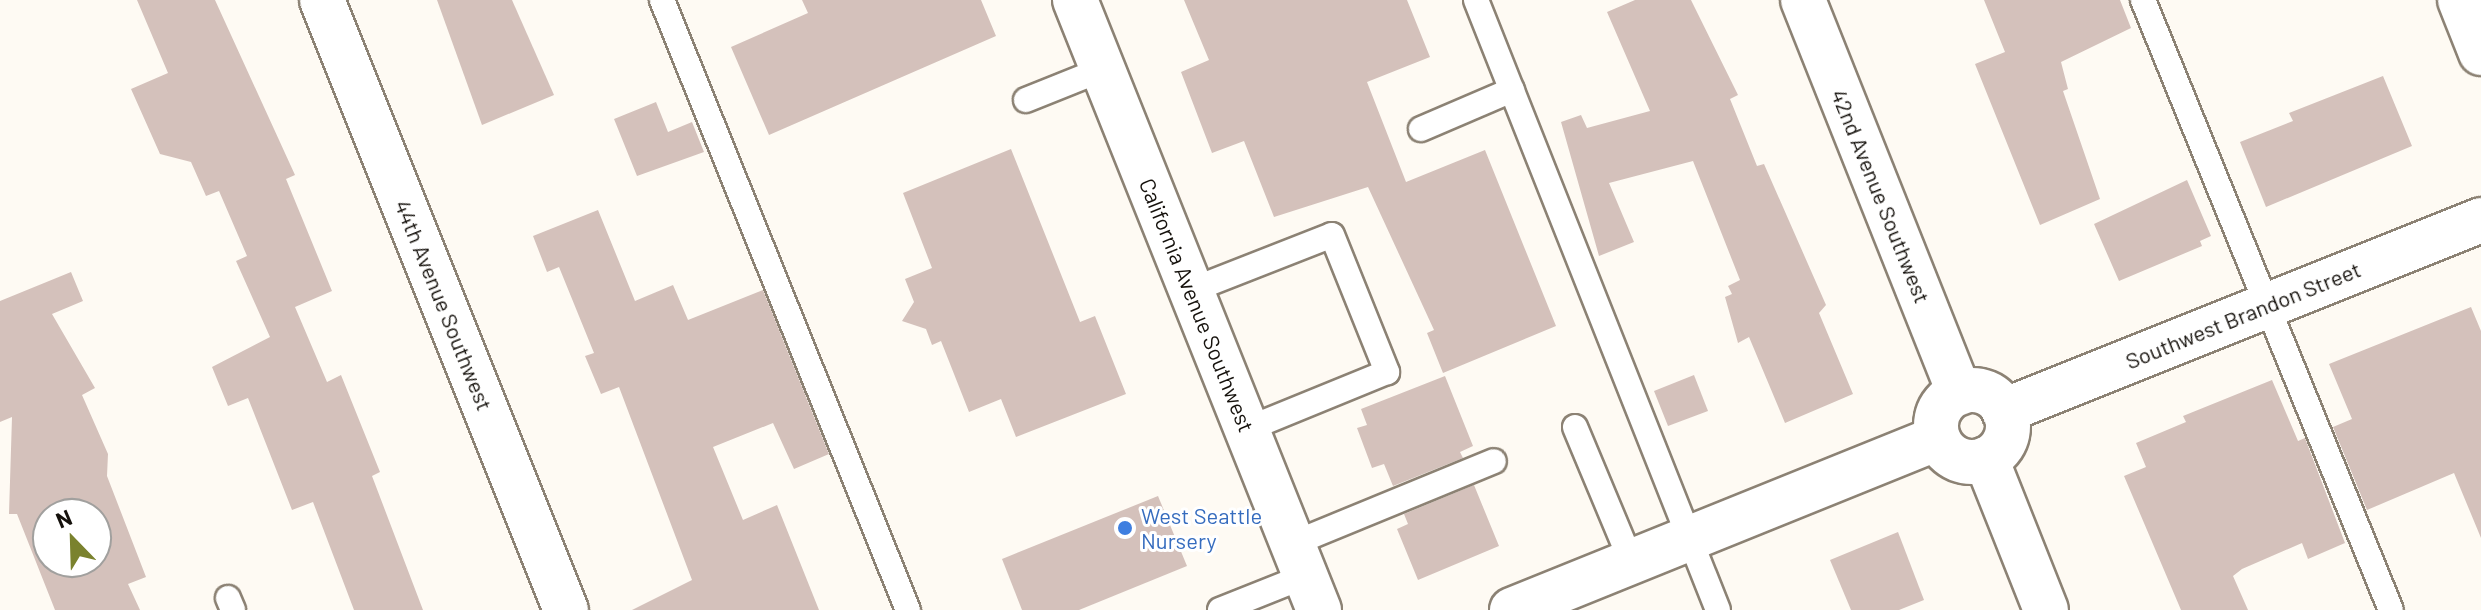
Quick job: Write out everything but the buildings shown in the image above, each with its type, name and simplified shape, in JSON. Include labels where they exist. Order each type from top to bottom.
[{"type":"street","name":"44th Avenue Southwest","points":[[322,0],[566,610]]},
{"type":"street","name":"California Avenue Southwest","points":[[1075,0],[1305,577]]},
{"type":"street","name":"42nd Avenue Southwest","points":[[1803,0],[1959,393]]},
{"type":"street","points":[[2460,0],[2481,53]]},
{"type":"street","name":"Southwest Brandon Street","points":[[2004,411],[2481,220]]},
{"type":"street","points":[[1959,393],[1991,396],[2004,411],[2005,440],[1986,459],[1958,460],[1938,438],[1938,412],[1959,393]]},
{"type":"street","points":[[1512,610],[1938,438]]},
{"type":"street","points":[[1986,459],[2046,610]]},
{"type":"lane","points":[[662,0],[908,610]]},
{"type":"lane","points":[[1476,0],[1718,610]]},
{"type":"lane","points":[[2143,0],[2391,610]]},
{"type":"lane","points":[[1026,100],[1103,69]]},
{"type":"lane","points":[[1421,129],[1512,90]]},
{"type":"lane","points":[[1192,290],[1332,235],[1387,372],[1247,429]]},
{"type":"lane","points":[[1575,427],[1631,561]]},
{"type":"lane","points":[[1220,610],[1305,577],[1494,461]]},
{"type":"place","name":"West Seattle Nursery","points":[[1125,528]]}]
